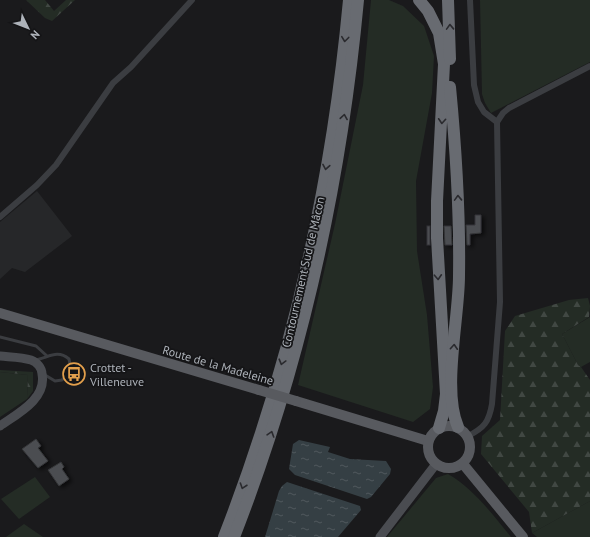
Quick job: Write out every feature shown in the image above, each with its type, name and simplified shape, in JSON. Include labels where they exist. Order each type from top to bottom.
[{"type":"highway","name":"Contournement Sud de Mâcon","points":[[224,537],[274,391],[306,266],[330,147],[349,0]]},
{"type":"highway","name":"Contournement Sud de Mâcon","points":[[234,537],[282,400],[320,249],[343,125],[358,0]]},
{"type":"highway","points":[[418,0],[428,11],[439,33],[444,64],[437,201],[437,238],[446,394],[444,411],[439,428]]},
{"type":"highway","points":[[448,0],[450,29],[450,86],[457,179],[459,277],[451,394],[453,416],[458,427]]},
{"type":"main road","name":"Route de la Madeleine","points":[[0,313],[428,441]]},
{"type":"main road","points":[[446,425],[458,427],[468,436],[470,451],[462,464],[452,468],[441,467],[436,464],[428,454],[428,441],[430,436],[439,428],[446,425]]},
{"type":"main road","points":[[462,464],[523,537]]},
{"type":"street","points":[[0,217],[37,185],[56,165],[113,83],[130,67],[192,0]]},
{"type":"street","points":[[470,0],[474,85],[478,102],[484,112],[497,122]]},
{"type":"street","points":[[468,436],[485,425],[489,417],[492,404],[500,302],[497,122],[503,113],[509,108],[590,66]]},
{"type":"street","points":[[0,356],[31,360],[40,367],[43,383],[38,395],[32,402],[0,426]]},
{"type":"street","points":[[380,537],[436,464]]},
{"type":"lane","points":[[0,338],[36,346],[48,356]]},
{"type":"lane","points":[[31,360],[54,354],[64,355],[69,359],[71,370],[62,380],[55,381],[47,378],[42,372]]},
{"type":"shaded area","points":[[37,191],[72,236],[25,272],[12,268],[0,279],[0,222]]},
{"type":"green space","points":[[26,0],[45,0],[54,11],[66,0],[75,0],[52,21],[45,18]]},
{"type":"green space","points":[[371,0],[389,0],[403,6],[424,26],[434,56],[432,93],[416,181],[417,251],[427,315],[433,387],[430,409],[413,422],[298,385],[335,224],[363,85]]},
{"type":"green space","points":[[480,0],[590,0],[590,62],[491,113],[482,94]]},
{"type":"green space","points":[[588,298],[590,306],[589,317],[562,334],[578,365],[590,380],[590,501],[532,533],[529,512],[481,454],[482,436],[500,420],[505,331],[515,316],[569,300]]},
{"type":"green space","points":[[590,317],[590,362],[581,367],[578,365],[562,334]]},
{"type":"green space","points":[[0,370],[33,372],[33,391],[27,399],[28,375],[0,372]]},
{"type":"green space","points":[[0,372],[28,375],[27,399],[0,417]]},
{"type":"green space","points":[[448,474],[474,494],[511,537],[387,537],[436,478]]},
{"type":"green space","points":[[35,477],[50,497],[19,519],[1,499]]},
{"type":"green space","points":[[590,501],[590,537],[537,537],[532,533]]},
{"type":"green space","points":[[24,524],[43,537],[6,537]]},
{"type":"water","points":[[299,440],[330,447],[328,452],[350,459],[386,461],[391,469],[390,474],[371,497],[367,499],[295,475],[289,469],[293,444]]},
{"type":"water","points":[[287,482],[360,506],[361,510],[338,537],[265,537],[279,491]]},
{"type":"building","points":[[475,215],[481,215],[481,233],[470,234],[470,245],[467,245],[466,225],[475,225]]},
{"type":"building","points":[[427,226],[430,226],[430,245],[427,245]]},
{"type":"building","points":[[444,226],[451,226],[452,245],[445,245]]},
{"type":"building","points":[[36,439],[41,446],[38,448],[48,461],[38,468],[22,449]]},
{"type":"building","points":[[61,462],[64,467],[62,469],[69,479],[59,486],[48,470]]},
{"type":"place","name":"Crottet - Villeneuve","points":[[74,374]]}]
